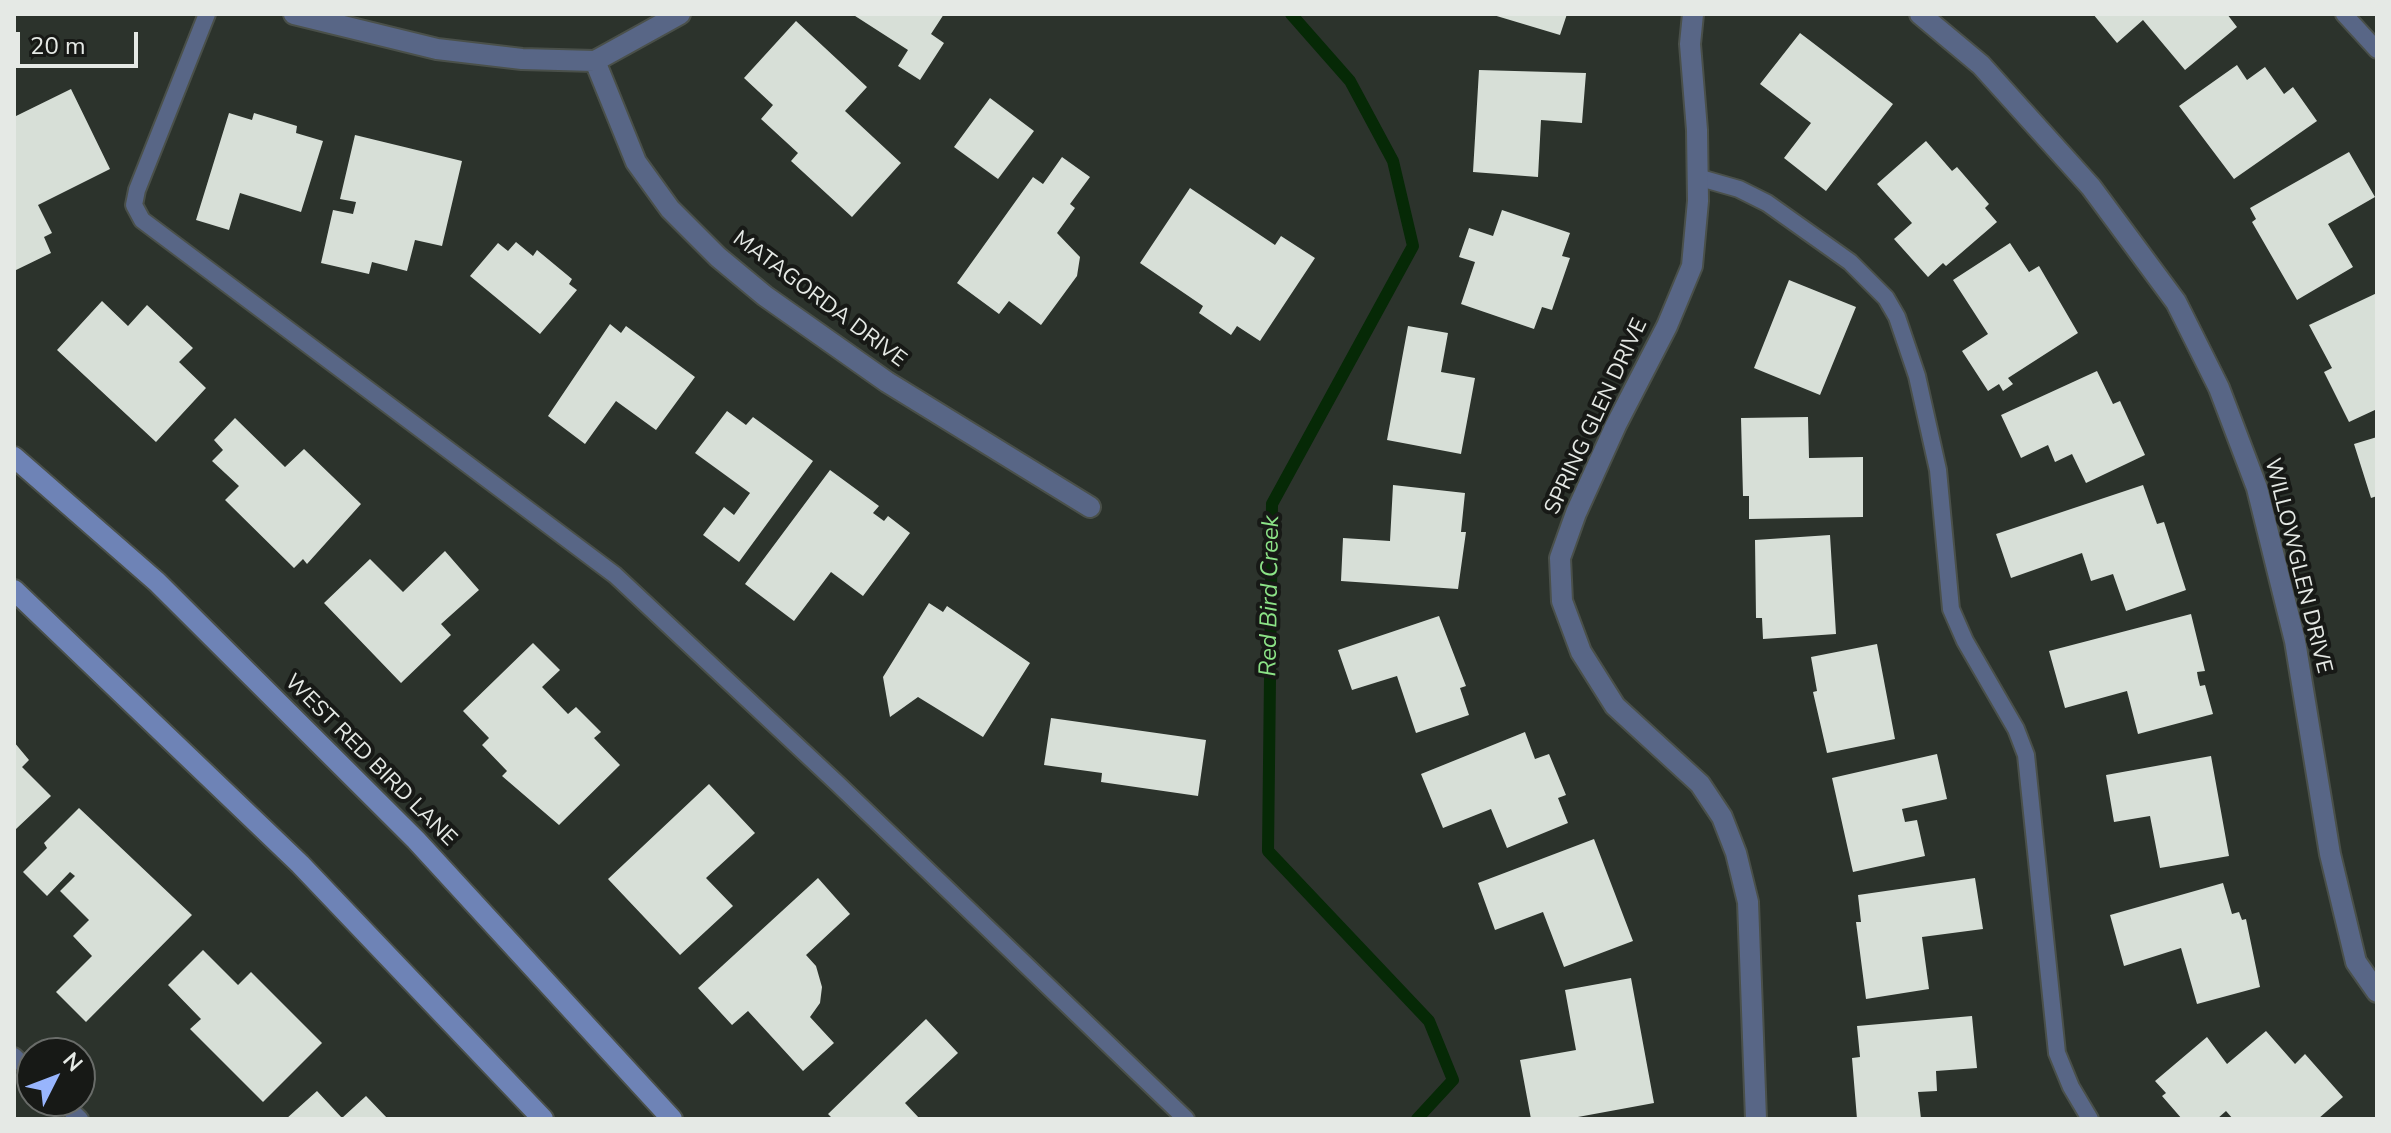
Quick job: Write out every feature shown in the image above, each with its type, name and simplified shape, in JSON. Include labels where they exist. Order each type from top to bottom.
[{"type":"main road","name":"WEST RED BIRD LANE","points":[[14,457],[157,582],[416,840],[672,1119]]},
{"type":"main road","points":[[14,590],[300,864],[543,1119]]},
{"type":"street","points":[[294,14],[375,23],[437,49],[522,59],[595,61],[680,14]]},
{"type":"street","name":"SPRING GLEN DRIVE","points":[[1693,14],[1690,44],[1697,177],[1692,266],[1667,326],[1616,425],[1576,513],[1560,558],[1562,601],[1581,652],[1615,706],[1700,784],[1722,817],[1736,853],[1748,902],[1756,1119]]},
{"type":"street","name":"WILLOWGLEN DRIVE","points":[[1920,14],[1981,65],[2091,187],[2176,302],[2219,388],[2257,488],[2291,626],[2330,854],[2356,962],[2377,992]]},
{"type":"street","name":"MATAGORDA DRIVE","points":[[595,61],[636,162],[670,209],[718,257],[765,296],[887,382],[1090,507]]},
{"type":"lane","points":[[207,14],[137,190],[134,205],[142,220],[615,575],[839,785],[1186,1119]]},
{"type":"lane","points":[[2344,14],[2377,50]]},
{"type":"lane","points":[[1697,177],[1739,189],[1767,203],[1850,262],[1886,298],[1897,317],[1917,376],[1938,470],[1951,609],[1965,641],[2016,729],[2026,755],[2057,1053],[2071,1087],[2090,1119]]},
{"type":"building","points":[[852,14],[944,14],[931,34],[944,43],[920,80],[898,66],[908,50]]},
{"type":"building","points":[[1490,14],[1567,14],[1560,35]]},
{"type":"building","points":[[2093,14],[2227,14],[2237,27],[2185,70],[2143,20],[2117,43]]},
{"type":"building","points":[[796,21],[867,87],[845,111],[901,163],[852,217],[791,161],[798,153],[761,119],[773,105],[744,78]]},
{"type":"building","points":[[1800,33],[1893,104],[1826,191],[1784,158],[1811,123],[1760,84]]},
{"type":"building","points":[[2237,65],[2247,80],[2265,67],[2284,94],[2293,87],[2317,121],[2234,179],[2179,106]]},
{"type":"building","points":[[1479,70],[1586,73],[1582,123],[1541,120],[1538,177],[1473,172]]},
{"type":"building","points":[[71,89],[110,169],[38,205],[52,233],[44,237],[51,253],[14,271],[14,117]]},
{"type":"building","points":[[990,98],[1034,131],[998,179],[954,147]]},
{"type":"building","points":[[229,113],[252,120],[254,113],[297,126],[296,133],[323,141],[301,212],[240,193],[229,230],[196,220]]},
{"type":"building","points":[[355,135],[462,161],[442,246],[415,240],[407,271],[372,262],[369,274],[321,263],[333,210],[353,214],[356,202],[340,199]]},
{"type":"building","points":[[1926,141],[1952,171],[1957,167],[1989,204],[1985,208],[1997,222],[1946,266],[1943,263],[1928,277],[1894,239],[1912,223],[1877,184]]},
{"type":"building","points":[[2349,152],[2375,197],[2328,224],[2353,267],[2297,300],[2252,222],[2256,219],[2250,208]]},
{"type":"building","points":[[1062,157],[1090,177],[1070,204],[1075,208],[1057,233],[1080,257],[1077,276],[1041,325],[1009,301],[999,314],[957,283],[1033,177],[1043,184]]},
{"type":"building","points":[[1190,188],[1275,245],[1281,236],[1315,258],[1260,341],[1237,326],[1231,335],[1199,313],[1203,306],[1140,263]]},
{"type":"building","points":[[1502,210],[1570,233],[1562,256],[1570,258],[1552,310],[1542,307],[1534,329],[1461,304],[1475,262],[1459,257],[1469,228],[1493,236]]},
{"type":"building","points":[[516,242],[533,256],[537,250],[572,279],[569,284],[577,290],[540,334],[470,276],[498,243],[508,251]]},
{"type":"building","points":[[2010,243],[2029,272],[2039,266],[2078,333],[2008,378],[2013,384],[2003,391],[1999,384],[1988,391],[1962,351],[1988,334],[1953,280]]},
{"type":"building","points":[[1789,280],[1856,307],[1820,395],[1754,368]]},
{"type":"building","points":[[2377,293],[2377,409],[2349,422],[2324,372],[2332,368],[2309,325]]},
{"type":"building","points":[[102,301],[128,326],[147,305],[193,348],[179,362],[206,388],[156,442],[57,350]]},
{"type":"building","points":[[610,324],[621,333],[626,326],[695,377],[656,430],[616,401],[585,444],[548,416]]},
{"type":"building","points":[[1408,326],[1448,333],[1441,372],[1475,378],[1461,454],[1387,440]]},
{"type":"building","points":[[2097,371],[2113,404],[2120,401],[2145,455],[2086,483],[2072,454],[2055,462],[2048,445],[2021,458],[2001,415]]},
{"type":"building","points":[[727,411],[746,425],[753,417],[813,461],[739,562],[703,535],[724,507],[734,515],[750,493],[695,453]]},
{"type":"building","points":[[1808,417],[1809,458],[1863,457],[1863,517],[1749,519],[1749,496],[1743,496],[1741,418]]},
{"type":"building","points":[[235,418],[285,467],[304,449],[361,504],[307,564],[303,559],[294,568],[225,500],[239,486],[212,461],[223,450],[214,440]]},
{"type":"building","points":[[2377,437],[2377,496],[2371,498],[2354,444]]},
{"type":"building","points":[[830,470],[879,506],[873,513],[884,521],[888,516],[910,533],[863,596],[831,572],[794,621],[745,584]]},
{"type":"building","points":[[1393,485],[1465,493],[1461,532],[1466,532],[1458,589],[1341,581],[1343,538],[1390,541]]},
{"type":"building","points":[[2143,485],[2157,524],[2164,522],[2186,590],[2126,611],[2113,574],[2091,581],[2082,553],[2011,578],[1996,534]]},
{"type":"building","points":[[1830,535],[1836,634],[1763,639],[1762,618],[1756,618],[1755,540]]},
{"type":"building","points":[[445,551],[479,590],[441,624],[451,635],[401,683],[324,603],[370,559],[403,592]]},
{"type":"building","points":[[929,603],[943,612],[947,606],[1030,663],[983,737],[918,697],[890,717],[883,677]]},
{"type":"building","points":[[2191,614],[2205,671],[2197,672],[2198,678],[2200,686],[2205,685],[2213,714],[2138,734],[2127,691],[2065,708],[2049,651]]},
{"type":"building","points":[[1439,616],[1466,686],[1460,688],[1469,715],[1416,733],[1397,676],[1352,690],[1338,650]]},
{"type":"building","points":[[533,643],[560,670],[542,687],[568,714],[576,707],[601,732],[594,738],[620,765],[559,825],[502,776],[507,771],[482,745],[489,738],[463,711]]},
{"type":"building","points":[[1877,644],[1895,739],[1827,753],[1813,692],[1817,691],[1811,657]]},
{"type":"building","points":[[1051,718],[1206,740],[1198,796],[1101,782],[1102,773],[1044,765]]},
{"type":"building","points":[[1525,732],[1535,759],[1549,754],[1566,795],[1558,798],[1568,823],[1507,848],[1491,809],[1443,828],[1421,774]]},
{"type":"building","points":[[14,742],[29,760],[22,767],[51,796],[16,829]]},
{"type":"building","points":[[1937,754],[1947,799],[1902,809],[1905,822],[1917,820],[1925,856],[1853,872],[1832,778]]},
{"type":"building","points":[[2211,756],[2229,856],[2160,868],[2150,816],[2114,822],[2106,775]]},
{"type":"building","points":[[709,784],[755,833],[706,878],[733,906],[680,955],[608,879]]},
{"type":"building","points":[[79,808],[192,915],[86,1022],[56,992],[92,956],[73,936],[89,920],[60,891],[75,876],[70,872],[47,896],[23,872],[47,848],[44,843]]},
{"type":"building","points":[[1594,839],[1633,941],[1564,967],[1543,912],[1495,930],[1478,883]]},
{"type":"building","points":[[818,878],[850,914],[806,955],[816,966],[822,987],[820,1003],[810,1017],[834,1043],[803,1071],[748,1011],[732,1025],[698,988]]},
{"type":"building","points":[[1975,878],[1983,929],[1922,937],[1929,989],[1866,999],[1856,922],[1861,922],[1858,895]]},
{"type":"building","points":[[2223,883],[2232,914],[2239,912],[2242,920],[2246,919],[2260,987],[2197,1004],[2181,948],[2124,966],[2110,915]]},
{"type":"building","points":[[203,950],[238,985],[251,972],[322,1043],[263,1102],[190,1029],[201,1019],[168,985]]},
{"type":"building","points":[[1631,978],[1654,1103],[1567,1119],[1531,1119],[1520,1060],[1576,1050],[1565,990]]},
{"type":"building","points":[[1972,1016],[1977,1068],[1936,1071],[1937,1091],[1918,1092],[1921,1119],[1857,1119],[1852,1058],[1860,1057],[1857,1026]]},
{"type":"building","points":[[926,1019],[958,1053],[905,1103],[920,1119],[833,1119],[828,1114]]},
{"type":"building","points":[[2266,1031],[2295,1064],[2305,1054],[2343,1097],[2318,1119],[2233,1119],[2226,1111],[2217,1119],[2182,1119],[2162,1096],[2166,1093],[2155,1081],[2207,1037],[2227,1064]]},
{"type":"building","points":[[317,1091],[342,1118],[366,1096],[388,1119],[286,1119]]},
{"type":"waterway","name":"Red Bird Creek","points":[[1291,14],[1350,81],[1393,161],[1413,246],[1272,504],[1268,851],[1429,1021],[1453,1080],[1417,1119]]}]
